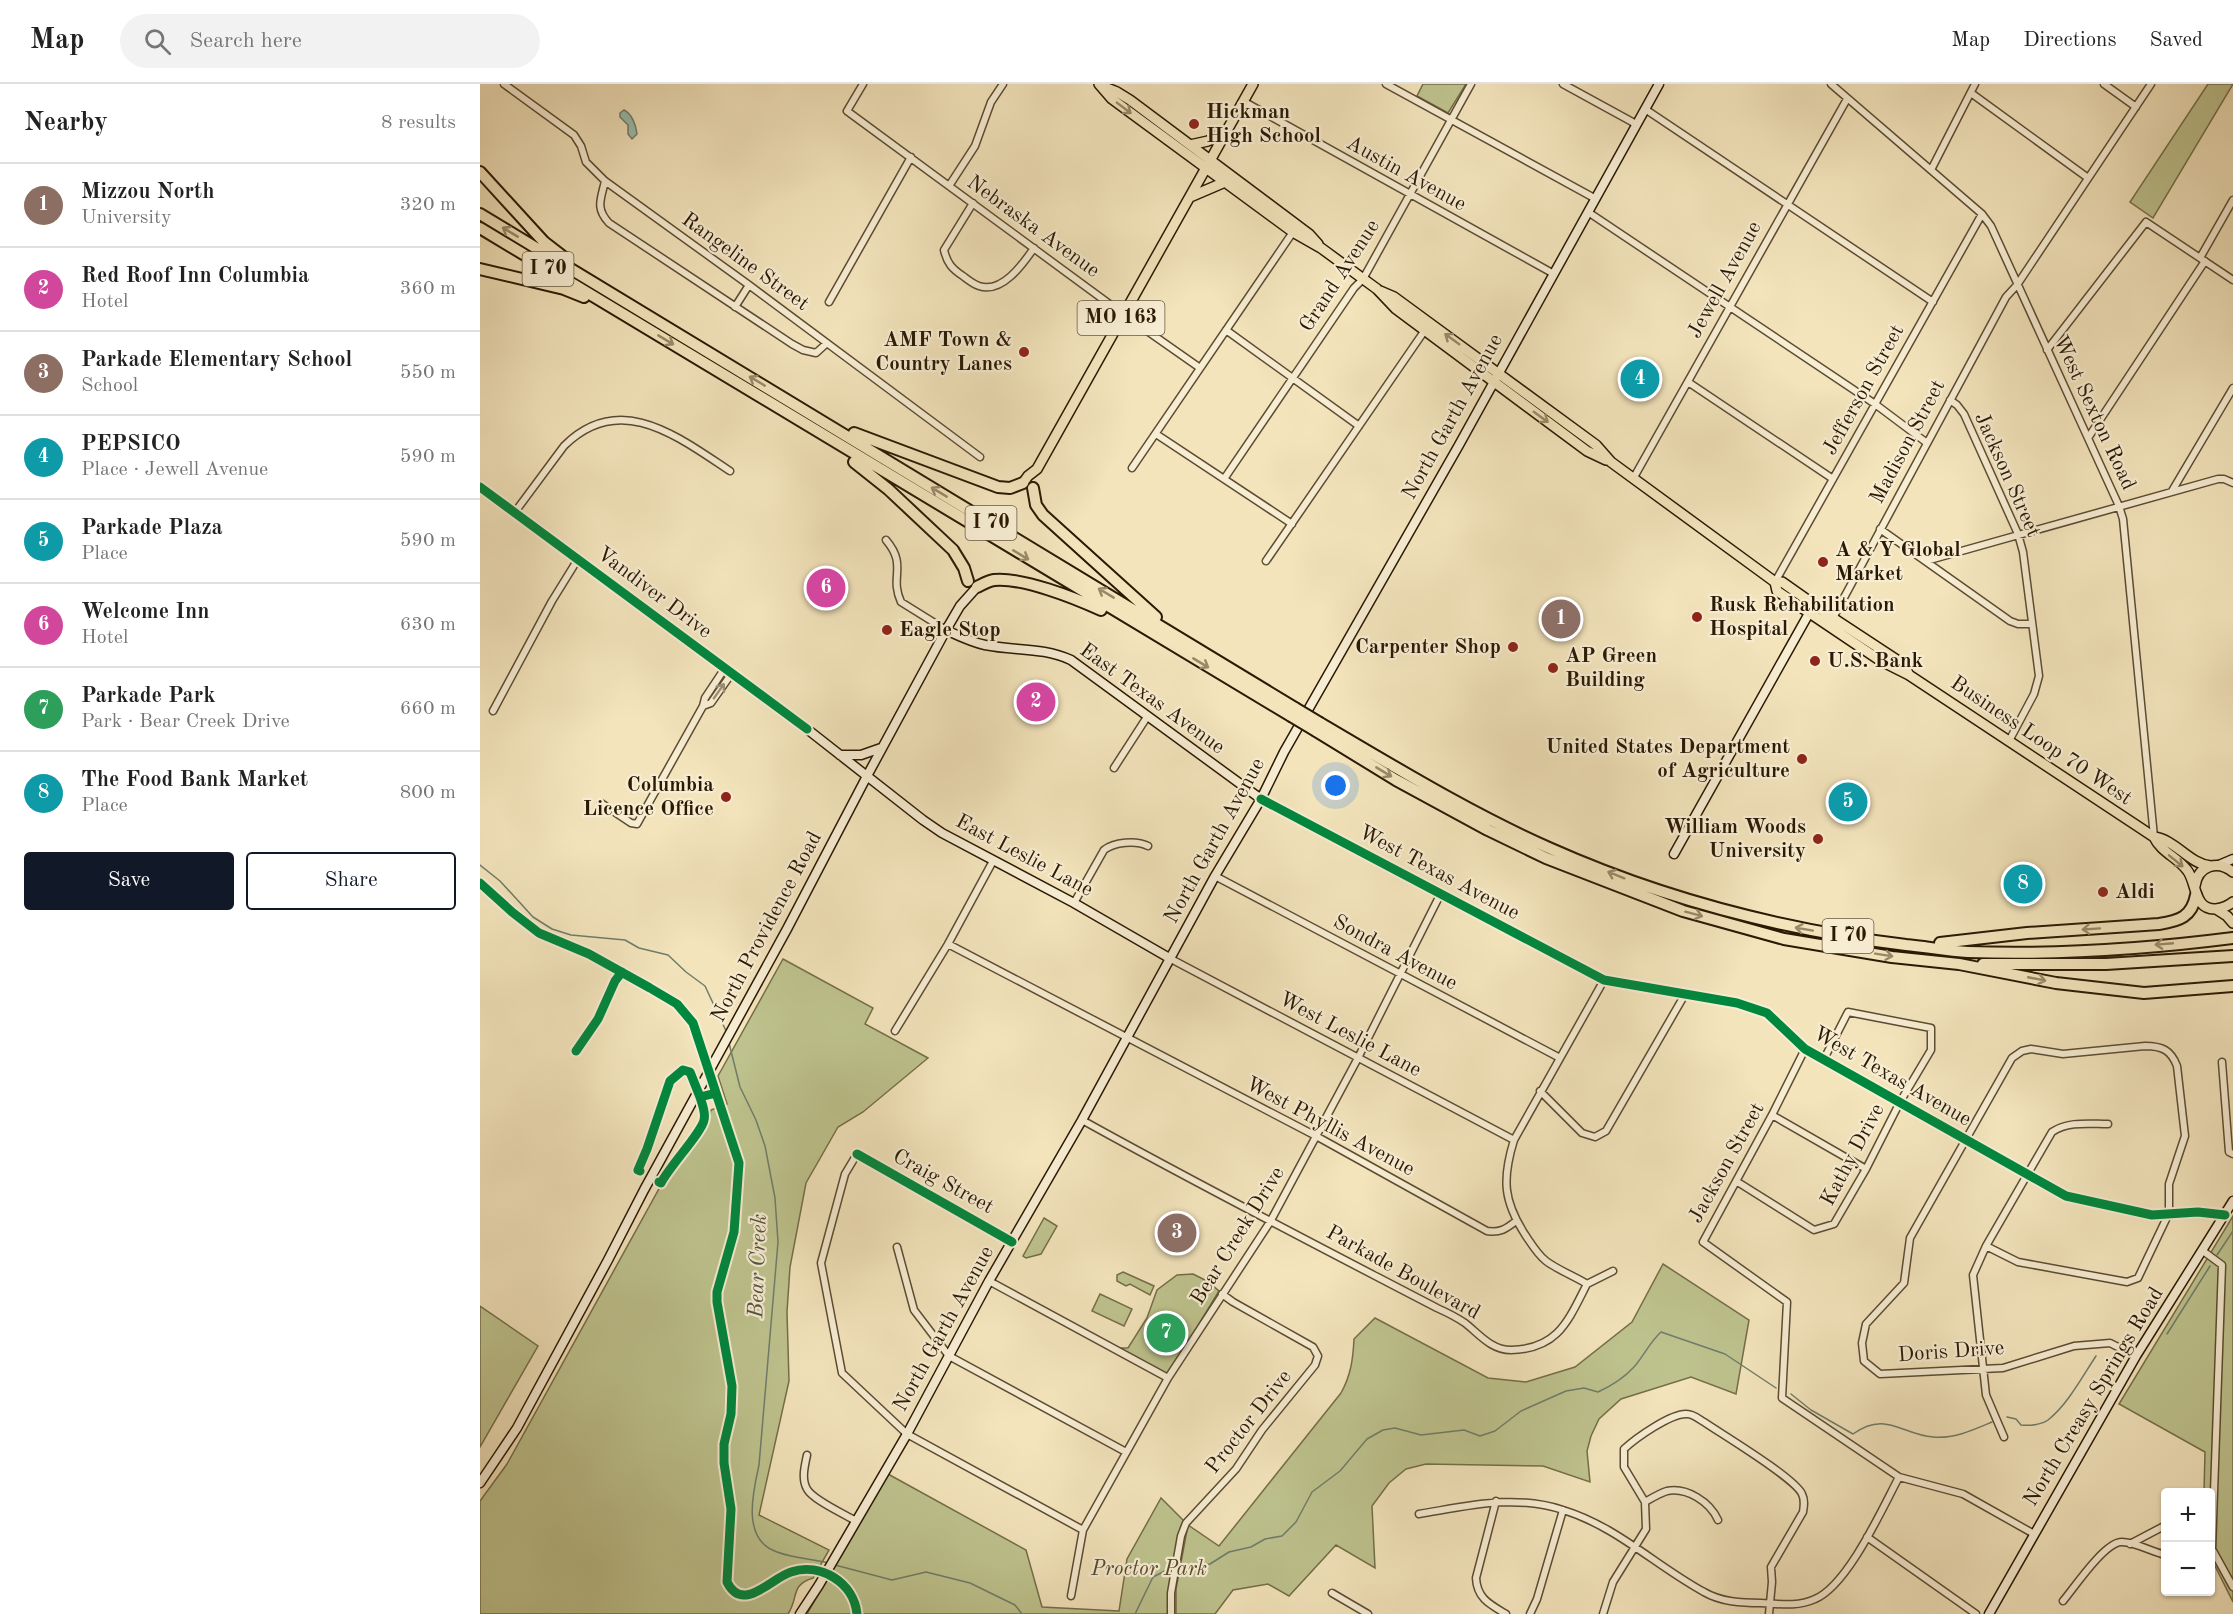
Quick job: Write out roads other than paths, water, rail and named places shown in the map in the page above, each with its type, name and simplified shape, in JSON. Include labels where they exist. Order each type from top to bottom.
[{"type":"highway","points":[[480,171],[544,242],[596,284]]},
{"type":"highway","name":"I 70","points":[[480,214],[1174,634],[1293,712]]},
{"type":"highway","name":"I 70","points":[[480,228],[1150,633],[1318,727],[1548,848],[1625,879],[1715,907],[1795,927],[1898,944],[1967,952],[2069,952],[2228,938]]},
{"type":"highway","points":[[480,269],[564,289],[616,310]]},
{"type":"highway","points":[[807,412],[874,442],[998,487],[1028,486],[1043,515],[1174,634]]},
{"type":"highway","points":[[826,438],[888,489],[953,550],[972,584],[1006,580],[1049,590],[1083,602],[1150,633]]},
{"type":"highway","name":"I 70","points":[[1318,727],[1396,780],[1498,835],[1555,862],[1683,911],[1784,939],[1892,957],[1959,964],[2106,964],[2233,956]]},
{"type":"highway","points":[[1898,944],[1950,943],[2027,933],[2179,921],[2187,916],[2193,906],[2195,891]]},
{"type":"highway","points":[[1959,964],[2056,983],[2144,993],[2233,986]]},
{"type":"main road","points":[[1099,84],[1130,100],[1190,146],[1225,182],[1293,232],[1321,248],[1380,291],[1394,297],[1497,378]]},
{"type":"main road","points":[[1099,84],[1112,99],[1309,234],[1321,248]]},
{"type":"main road","name":"MO 163","points":[[1028,486],[1037,480],[1037,469],[1253,84]]},
{"type":"main road","points":[[1190,146],[1208,141],[1228,129]]},
{"type":"main road","points":[[1190,197],[1225,182]]},
{"type":"main road","points":[[1380,291],[1391,304],[1425,330],[1497,378]]},
{"type":"main road","name":"Business Loop 70 West","points":[[1497,378],[1596,445],[1611,462],[1775,582],[1782,582],[1811,609],[1881,661],[1909,675],[2154,837],[2165,839],[2201,864],[2226,867],[2233,872]]},
{"type":"main road","name":"Business Loop 70 West","points":[[1811,609],[1833,618],[1903,664],[1909,675]]},
{"type":"main road","name":"Business Loop 70 West","points":[[2154,837],[2158,846],[2188,871],[2195,891]]},
{"type":"main road","points":[[2215,865],[2199,874],[2195,891],[2205,906],[2216,909],[2233,923]]},
{"type":"main road","points":[[2216,909],[2225,908],[2233,902]]},
{"type":"street","name":"Rangeline Street","points":[[504,84],[574,135],[581,146],[586,162],[605,181],[980,457]]},
{"type":"street","name":"Nebraska Avenue","points":[[862,84],[848,111],[1200,368]]},
{"type":"street","points":[[950,186],[975,146],[991,102],[1003,84]]},
{"type":"street","points":[[1386,84],[1596,199]]},
{"type":"street","name":"Grand Avenue","points":[[1224,479],[1354,288],[1363,279],[1471,84]]},
{"type":"street","points":[[1563,84],[1636,124]]},
{"type":"street","name":"North Garth Avenue","points":[[800,1614],[907,1434],[989,1281],[1128,1039],[1215,876],[1261,799],[1284,752],[1497,378],[1659,84]]},
{"type":"street","name":"West Sexton Road","points":[[1831,84],[1982,214],[1991,226],[2119,506],[2124,529],[2154,837]]},
{"type":"street","points":[[1930,170],[1975,84]]},
{"type":"street","points":[[2104,84],[2136,107]]},
{"type":"street","name":"Madison Street","points":[[1833,618],[2006,297],[2017,285],[2151,84]]},
{"type":"street","points":[[1971,93],[2088,178]]},
{"type":"street","name":"Jewell Avenue","points":[[1633,478],[1847,99]]},
{"type":"street","name":"Austin Avenue","points":[[1243,101],[1554,274]]},
{"type":"street","points":[[1645,110],[1933,302]]},
{"type":"street","points":[[829,302],[911,157]]},
{"type":"street","points":[[605,181],[600,208],[602,215],[609,223],[803,350],[816,353],[827,343]]},
{"type":"street","points":[[2088,438],[2203,260],[2233,200]]},
{"type":"street","points":[[973,203],[944,250],[946,261],[953,269],[978,286],[990,287],[1005,280],[1020,268],[1034,249]]},
{"type":"street","points":[[1588,212],[1875,404],[1927,443]]},
{"type":"street","name":"Jefferson Street","points":[[1775,582],[1982,214]]},
{"type":"street","points":[[2047,350],[2146,222],[2233,280]]},
{"type":"street","points":[[1132,468],[1293,232]]},
{"type":"street","points":[[735,307],[749,285]]},
{"type":"street","points":[[1226,330],[1359,426]]},
{"type":"street","points":[[1266,561],[1425,330]]},
{"type":"street","points":[[1688,382],[1833,479]]},
{"type":"street","points":[[2172,491],[2233,388]]},
{"type":"street","name":"Jackson Street","points":[[1950,400],[1964,414],[2018,534],[2023,552],[2039,676],[2034,694],[2009,741]]},
{"type":"street","points":[[515,513],[564,446],[574,436],[597,423],[610,420],[633,420],[659,428],[730,471]]},
{"type":"street","points":[[1156,434],[1292,524]]},
{"type":"street","points":[[1926,561],[2218,479],[2233,483]]},
{"type":"street","name":"Vandiver Drive","points":[[480,487],[867,776]]},
{"type":"street","points":[[1880,529],[2010,621],[2018,624],[2031,624]]},
{"type":"street","points":[[886,540],[895,550],[897,557],[896,585],[901,602],[946,630]]},
{"type":"street","points":[[493,711],[552,601],[578,559]]},
{"type":"street","name":"North Providence Road","points":[[480,1483],[517,1428],[972,584]]},
{"type":"street","points":[[1674,855],[1811,609]]},
{"type":"street","name":"East Texas Avenue","points":[[946,630],[980,644],[1043,650],[1078,664],[1261,799]]},
{"type":"street","points":[[601,803],[631,824],[638,824],[703,706],[711,703],[728,670]]},
{"type":"street","points":[[1114,768],[1147,717]]},
{"type":"street","points":[[840,755],[861,755],[882,748]]},
{"type":"street","name":"East Leslie Lane","points":[[867,776],[923,820],[993,861],[1172,958]]},
{"type":"street","name":"West Texas Avenue","points":[[1261,799],[1604,980],[1754,1007],[1778,1022],[1805,1049],[2066,1196],[2141,1213],[2206,1212],[2225,1215]]},
{"type":"street","points":[[1074,903],[1104,850],[1108,847],[1136,842],[1148,846]]},
{"type":"street","points":[[2215,865],[2233,859]]},
{"type":"street","points":[[895,1031],[948,944],[993,861]]},
{"type":"street","name":"Sondra Avenue","points":[[1215,876],[1560,1058]]},
{"type":"street","name":"Bear Creek Drive","points":[[1071,1596],[1083,1530],[1168,1378],[1270,1222],[1358,1058],[1441,893]]},
{"type":"street","name":"West Phyllis Avenue","points":[[948,944],[1316,1136],[1487,1231],[1496,1233],[1505,1230],[1516,1221]]},
{"type":"street","name":"West Leslie Lane","points":[[1172,958],[1514,1140]]},
{"type":"street","points":[[1604,980],[1514,1140],[1506,1165],[1506,1190],[1516,1221],[1545,1260],[1587,1284],[1612,1272]]},
{"type":"street","points":[[1540,1091],[1582,1133],[1595,1137],[1606,1131],[1684,996]]},
{"type":"street","name":"Kathy Drive","points":[[1736,1181],[1815,1230],[1834,1224],[1931,1050],[1931,1028],[1848,1012],[1824,1059]]},
{"type":"street","name":"Doris Drive","points":[[2136,1356],[2110,1343],[2092,1344],[2074,1346],[2003,1368],[1880,1374],[1864,1360],[1862,1343],[1866,1324],[1904,1283],[1910,1238],[2012,1058],[2022,1051],[2031,1049],[2063,1054],[2156,1046],[2165,1049],[2173,1056],[2177,1066],[2185,1136],[2169,1184],[2169,1213]]},
{"type":"street","name":"Jackson Street","points":[[1805,1049],[1703,1242],[1787,1302],[1782,1398],[1899,1477],[1963,1494],[2034,1534]]},
{"type":"street","points":[[2222,1062],[2229,1152],[2233,1154]]},
{"type":"street","points":[[1772,1115],[1866,1169]]},
{"type":"street","name":"Parkade Boulevard","points":[[1082,1120],[1270,1222],[1455,1317],[1485,1341],[1500,1349],[1528,1347],[1543,1344],[1552,1339],[1569,1320],[1587,1284]]},
{"type":"street","points":[[2004,1437],[1986,1395],[1973,1275],[1986,1246],[2052,1132],[2061,1126],[2109,1124]]},
{"type":"street","name":"Craig Street","points":[[907,1434],[842,1373],[821,1263],[845,1174],[856,1154],[1012,1242]]},
{"type":"street","name":"North Creasy Springs Road","points":[[1989,1614],[2136,1356],[2233,1201]]},
{"type":"street","points":[[1986,1246],[2019,1262],[2127,1282],[2138,1278],[2169,1213]]},
{"type":"street","points":[[897,1247],[914,1310],[949,1356],[1126,1452]]},
{"type":"street","points":[[2203,1251],[2222,1265],[2211,1542]]},
{"type":"street","points":[[989,1281],[1168,1378]]},
{"type":"street","name":"Proctor Drive","points":[[1171,1614],[1171,1593],[1181,1536],[1186,1524],[1236,1469],[1262,1430],[1316,1365],[1318,1356],[1313,1347],[1222,1294]]},
{"type":"street","points":[[1603,1614],[1613,1582],[1646,1529],[1645,1502],[1624,1467],[1624,1449],[1638,1436],[1685,1414],[1694,1416],[1797,1486],[1802,1492],[1805,1504],[1799,1520],[1771,1567],[1769,1614]]},
{"type":"street","points":[[907,1434],[1083,1530]]},
{"type":"street","points":[[807,1455],[804,1480],[807,1490],[856,1521]]},
{"type":"street","points":[[1419,1514],[1496,1501],[1532,1503],[1563,1510],[1599,1525],[1706,1593],[1726,1600],[1799,1604],[1816,1599],[1832,1588],[1868,1537],[1899,1477]]},
{"type":"street","points":[[1645,1502],[1666,1491],[1684,1491],[1698,1498],[1714,1511],[1718,1520]]},
{"type":"street","points":[[1496,1501],[1476,1578],[1476,1587],[1483,1599],[1506,1614]]},
{"type":"street","points":[[1530,1614],[1537,1599],[1563,1510]]},
{"type":"street","points":[[2129,1544],[2161,1528]]},
{"type":"street","points":[[1868,1537],[1976,1614]]},
{"type":"street","points":[[2062,1601],[2112,1545],[2121,1542],[2161,1554]]},
{"type":"street","points":[[2215,1556],[2233,1587]]},
{"type":"street","points":[[1332,1593],[1368,1614]]},
{"type":"waterway","name":"Bear Creek","points":[[480,865],[500,881],[533,917],[552,929],[571,935],[625,940],[639,948],[668,955],[705,986],[727,1033]]},
{"type":"waterway","name":"Bear Creek","points":[[729,1043],[740,1087],[756,1120],[765,1146],[775,1198],[778,1242],[759,1465],[754,1488],[752,1514],[754,1526],[758,1537],[766,1546],[777,1552],[828,1563]]},
{"type":"waterway","points":[[2217,1255],[2233,1231]]},
{"type":"waterway","points":[[2167,1334],[2210,1266]]},
{"type":"waterway","points":[[1185,1568],[1210,1564],[1229,1552],[1251,1547],[1265,1539],[1282,1536],[1296,1522],[1312,1492],[1340,1471],[1367,1439],[1383,1430],[1395,1428],[1421,1435],[1464,1430],[1480,1436],[1495,1431],[1521,1411],[1566,1391],[1584,1388],[1598,1392],[1612,1384],[1634,1367],[1661,1332],[1725,1354],[1776,1388]]},
{"type":"waterway","points":[[2007,1417],[2016,1419],[2021,1425],[2038,1424],[2048,1420],[2068,1398],[2096,1356]]},
{"type":"waterway","points":[[1791,1394],[1811,1410],[1853,1434],[1865,1427],[1885,1424],[1922,1435],[1948,1437],[1992,1422]]},
{"type":"waterway","name":"Bear Creek","points":[[835,1565],[892,1580],[926,1572],[970,1583],[1015,1605],[1022,1614]]},
{"type":"waterway","points":[[1135,1614],[1153,1577],[1167,1570]]},
{"type":"place","name":"Hickman High School","points":[[1194,124]]},
{"type":"place","name":"AMF Town & Country Lanes","points":[[1024,352]]},
{"type":"place","name":"PEPSICO","points":[[1640,379]]},
{"type":"place","name":"A & Y Global Market","points":[[1823,562]]},
{"type":"place","name":"Welcome Inn","points":[[826,588]]},
{"type":"place","name":"Rusk Rehabilitation Hospital","points":[[1697,617]]},
{"type":"place","name":"Mizzou North","points":[[1561,619]]},
{"type":"place","name":"Eagle Stop","points":[[887,630]]},
{"type":"place","name":"Carpenter Shop","points":[[1513,647]]},
{"type":"place","name":"U.S. Bank","points":[[1815,661]]},
{"type":"place","name":"AP Green Building","points":[[1553,668]]},
{"type":"place","name":"Red Roof Inn Columbia","points":[[1036,702]]},
{"type":"place","name":"United States Department of Agriculture","points":[[1802,759]]},
{"type":"place","name":"Columbia Licence Office","points":[[726,797]]},
{"type":"place","name":"Parkade Plaza","points":[[1848,802]]},
{"type":"place","name":"William Woods University","points":[[1818,839]]},
{"type":"place","name":"The Food Bank Market","points":[[2023,884]]},
{"type":"place","name":"Aldi","points":[[2103,892]]},
{"type":"place","name":"Parkade Elementary School","points":[[1177,1233]]},
{"type":"place","name":"Parkade Park","points":[[1166,1333]]},
{"type":"park label","name":"Proctor Park","points":[[1149,1569]]}]
